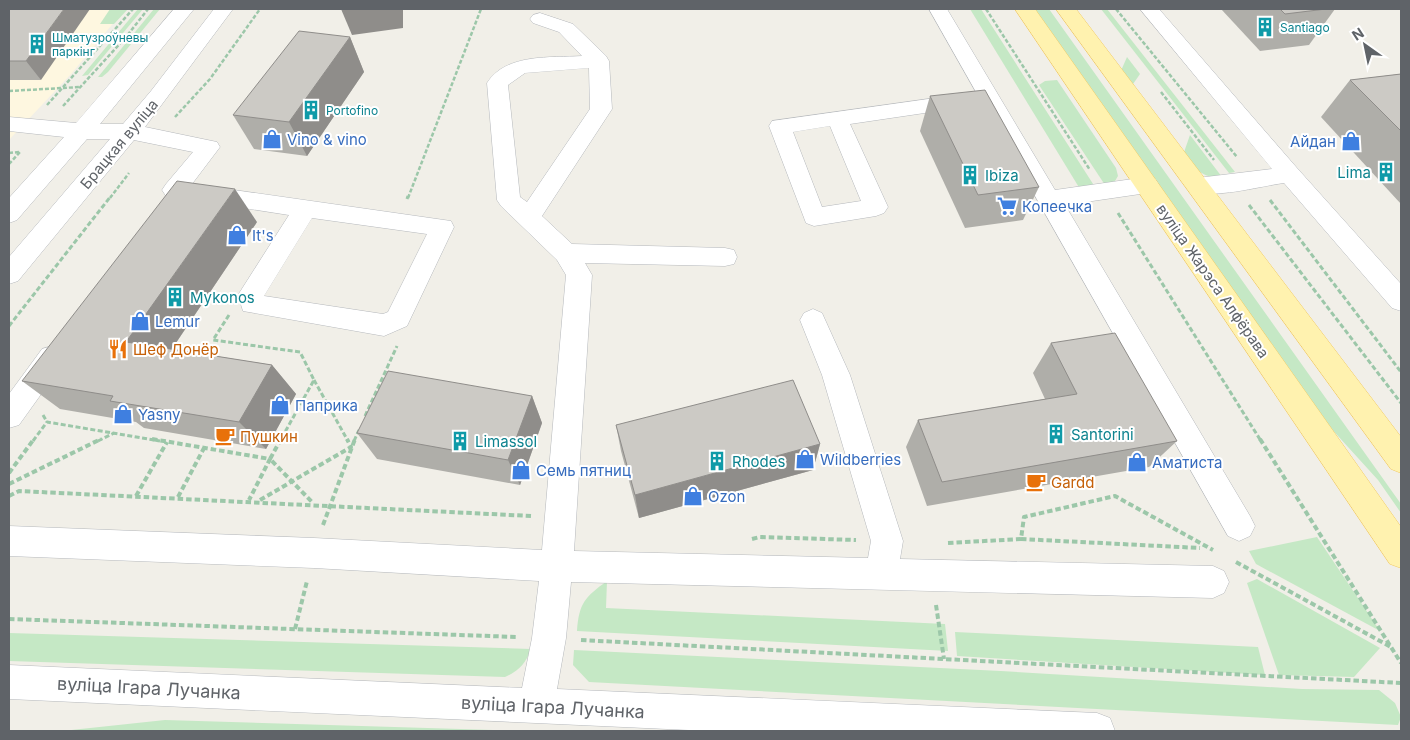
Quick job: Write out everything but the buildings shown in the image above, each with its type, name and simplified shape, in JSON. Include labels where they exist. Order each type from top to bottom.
[{"type":"main road","name":"вуліца Жарэса Алфёрава","points":[[1025,9],[1401,553]]},
{"type":"main road","points":[[1066,9],[1401,460]]},
{"type":"street","points":[[9,214],[79,131],[118,91],[184,9]]},
{"type":"street","name":"Брацкая вуліца","points":[[9,274],[130,132],[224,9]]},
{"type":"street","points":[[938,9],[1050,199],[1238,526]]},
{"type":"street","points":[[1149,9],[1289,174],[1401,301]]},
{"type":"street","points":[[529,217],[601,109],[599,61],[566,28],[540,19]]},
{"type":"street","points":[[536,706],[549,638],[557,566],[579,274],[566,253],[509,200],[497,83],[520,68],[599,61]]},
{"type":"street","points":[[837,118],[876,207],[814,217],[780,126],[837,118],[990,97]]},
{"type":"street","points":[[9,124],[79,131],[130,132],[209,147],[168,199],[305,208],[442,227],[398,319],[384,325],[252,304],[251,295],[305,208]]},
{"type":"street","points":[[1197,185],[1232,183],[1289,174]]},
{"type":"street","points":[[1050,199],[1147,185]]},
{"type":"street","points":[[566,253],[725,257]]},
{"type":"street","points":[[805,322],[881,575]]},
{"type":"street","points":[[9,416],[68,336]]},
{"type":"street","points":[[9,541],[314,553],[557,566],[1213,582]]},
{"type":"street","name":"вуліца Ігара Лучанка","points":[[9,682],[1098,731]]},
{"type":"path","points":[[65,87],[133,9]]},
{"type":"path","points":[[57,112],[148,9]]},
{"type":"path","points":[[172,119],[185,108],[260,9]]},
{"type":"path","points":[[398,221],[480,9]]},
{"type":"path","points":[[986,9],[1401,663]]},
{"type":"path","points":[[9,91],[81,87]]},
{"type":"path","points":[[9,153],[20,152],[9,164]]},
{"type":"path","points":[[9,326],[130,170]]},
{"type":"path","points":[[234,308],[213,340],[300,352],[351,448]]},
{"type":"path","points":[[295,629],[314,553],[351,448],[398,344]]},
{"type":"path","points":[[1364,354],[1401,403]]},
{"type":"path","points":[[249,500],[314,380]]},
{"type":"path","points":[[42,406],[47,422]]},
{"type":"path","points":[[47,422],[270,459],[314,503]]},
{"type":"path","points":[[9,473],[47,422]]},
{"type":"path","points":[[9,484],[114,433]]},
{"type":"path","points":[[136,496],[167,442]]},
{"type":"path","points":[[178,498],[204,448]]},
{"type":"path","points":[[259,501],[351,448]]},
{"type":"path","points":[[9,496],[19,491],[249,500],[561,518]]},
{"type":"path","points":[[1021,539],[1212,549]]},
{"type":"path","points":[[9,619],[549,638],[1401,683]]},
{"type":"shaded area","points":[[9,9],[125,9],[72,73],[9,140]]},
{"type":"green space","points":[[110,9],[128,9],[114,24],[100,24]]},
{"type":"green space","points":[[138,9],[143,9],[88,75],[82,76]]},
{"type":"green space","points":[[154,9],[160,9],[108,72],[102,77],[98,77]]},
{"type":"green space","points":[[970,9],[981,9],[1095,187],[1080,189]]},
{"type":"green space","points":[[1034,9],[1049,9],[1401,504],[1401,513],[1378,480],[1308,403]]},
{"type":"green space","points":[[1101,9],[1107,9],[1235,172],[1229,173]]},
{"type":"green space","points":[[1127,57],[1140,74],[1131,87],[1120,73]]},
{"type":"green space","points":[[1057,80],[1116,168],[1118,176],[1115,181],[1105,185],[1039,85],[1045,81]]},
{"type":"green space","points":[[1190,135],[1222,177],[1209,176],[1200,172],[1183,155]]},
{"type":"green space","points":[[1317,537],[1380,631],[1256,564],[1249,551]]},
{"type":"green space","points":[[1257,579],[1380,648],[1354,677],[1279,675],[1247,583]]},
{"type":"green space","points":[[607,581],[606,608],[945,624],[948,651],[577,631],[579,614],[584,602],[588,596]]},
{"type":"green space","points":[[955,632],[1258,647],[1265,675],[957,656]]},
{"type":"green space","points":[[9,633],[531,649],[521,666],[505,677],[9,661]]},
{"type":"green space","points":[[574,650],[1001,671],[1302,689],[1379,690],[1395,703],[1401,717],[1398,725],[589,682],[573,665]]},
{"type":"green space","points":[[165,720],[524,731],[62,731]]},
{"type":"place","name":"Santiago","points":[[1265,27]]},
{"type":"place","name":"Шматузроўневы паркінг","points":[[37,44]]},
{"type":"place","name":"Portofino","points":[[311,110]]},
{"type":"place","name":"Vino & vino","points":[[272,139]]},
{"type":"place","name":"Айдан","points":[[1351,141]]},
{"type":"place","name":"Lima","points":[[1386,172]]},
{"type":"place","name":"Ibiza","points":[[970,175]]},
{"type":"place","name":"Копеечка","points":[[1007,206]]},
{"type":"place","name":"It's","points":[[237,235]]},
{"type":"place","name":"Mykonos","points":[[175,297]]},
{"type":"place","name":"Lemur","points":[[140,321]]},
{"type":"place","name":"Шеф Донёр","points":[[118,349]]},
{"type":"place","name":"Паприка","points":[[280,405]]},
{"type":"place","name":"Yasny","points":[[123,414]]},
{"type":"place","name":"Santorini","points":[[1056,434]]},
{"type":"place","name":"Пушкин","points":[[225,436]]},
{"type":"place","name":"Limassol","points":[[460,441]]},
{"type":"place","name":"Wildberries","points":[[805,459]]},
{"type":"place","name":"Rhodes","points":[[717,461]]},
{"type":"place","name":"Аматиста","points":[[1137,462]]},
{"type":"place","name":"Семь пятниц","points":[[521,470]]},
{"type":"place","name":"Gardd","points":[[1036,482]]},
{"type":"place","name":"Ozon","points":[[693,496]]}]
